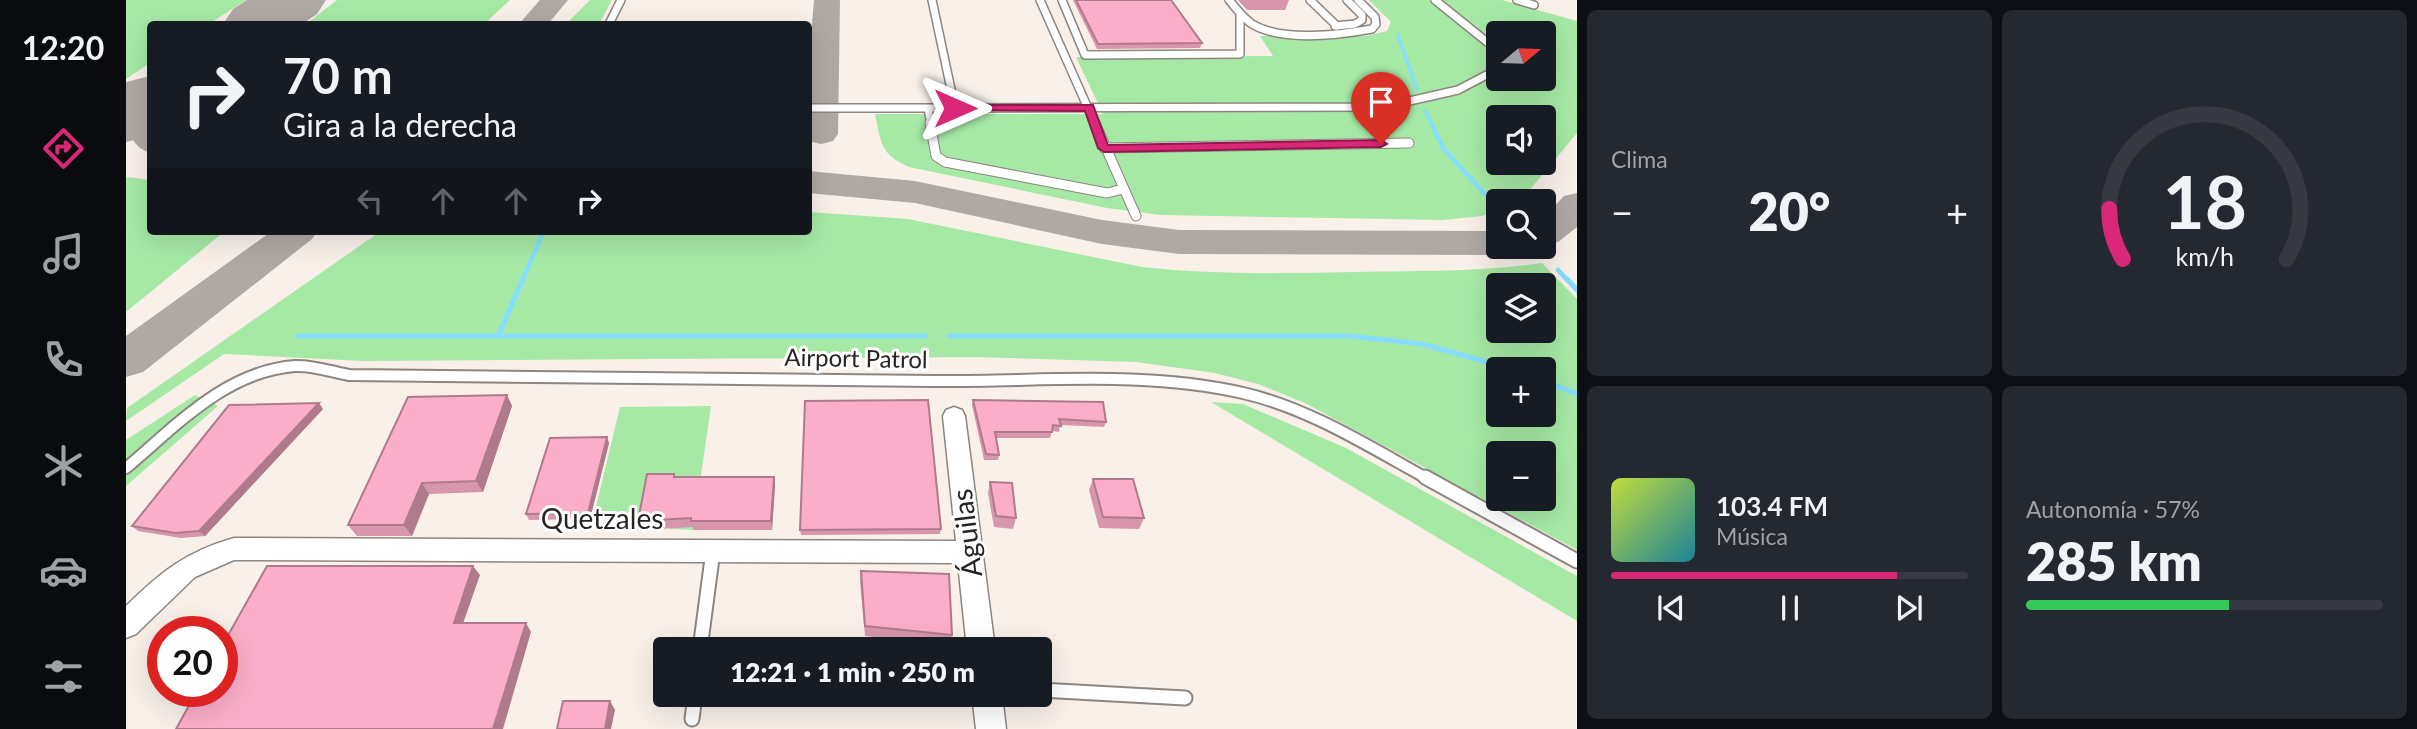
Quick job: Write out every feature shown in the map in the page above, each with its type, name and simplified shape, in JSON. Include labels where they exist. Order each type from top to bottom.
[{"type":"street","name":"Águilas","points":[[954,416],[980,637]]},
{"type":"street","name":"Quetzales","points":[[126,625],[182,570],[210,555],[234,550],[970,552]]},
{"type":"street","points":[[988,707],[991,729]]},
{"type":"lane","points":[[610,21],[621,0]]},
{"type":"lane","points":[[932,0],[955,108]]},
{"type":"lane","points":[[1040,0],[1136,216]]},
{"type":"lane","points":[[1062,0],[1085,55],[1240,54],[1240,13]]},
{"type":"lane","points":[[1229,0],[1240,13],[1262,28],[1285,32],[1359,32],[1372,29],[1376,24],[1375,17],[1358,0]]},
{"type":"lane","points":[[1310,0],[1337,26]]},
{"type":"lane","points":[[1324,26],[1355,24],[1362,20],[1362,15],[1347,0]]},
{"type":"lane","points":[[1435,0],[1486,41]]},
{"type":"lane","points":[[1517,0],[1534,5]]},
{"type":"lane","points":[[1240,13],[1283,25]]},
{"type":"lane","points":[[812,108],[1383,107],[1440,96],[1486,78]]},
{"type":"lane","points":[[928,108],[936,156],[945,162],[1107,193],[1123,190]]},
{"type":"lane","points":[[1104,148],[1409,143]]},
{"type":"lane","name":"Airport Patrol","points":[[126,468],[225,387],[255,372],[297,366],[349,375],[947,382],[1145,379],[1194,383],[1247,394],[1304,414],[1365,444],[1577,561]]},
{"type":"lane","points":[[702,637],[713,551]]},
{"type":"lane","points":[[1052,691],[1185,698]]},
{"type":"lane","points":[[692,719],[694,707]]},
{"type":"green space","points":[[126,0],[246,0],[214,21],[147,21],[147,65],[126,79]]},
{"type":"green space","points":[[337,0],[510,0],[487,21],[310,21]]},
{"type":"green space","points":[[590,0],[612,0],[601,21],[569,21]]},
{"type":"green space","points":[[1369,0],[1502,0],[1577,21],[1577,133],[1556,158],[1556,105],[1486,105],[1486,175],[1542,175],[1530,189],[1486,189],[1486,214],[1482,216],[1443,220],[1161,215],[1107,208],[909,167],[892,157],[883,146],[875,114],[1103,114],[1076,57],[1273,56],[1260,36],[1366,36],[1387,31],[1391,22]]},
{"type":"green space","points":[[126,177],[147,180],[147,235],[220,235],[126,312]]},
{"type":"green space","points":[[812,212],[908,219],[1142,267],[1195,271],[1426,271],[1542,263],[1552,273],[1486,273],[1486,343],[1556,343],[1556,277],[1577,299],[1577,550],[1505,511],[1556,511],[1556,441],[1486,441],[1486,501],[1305,403],[1261,385],[1215,373],[1136,362],[974,357],[363,361],[224,354],[126,421],[127,408],[375,235],[812,235]]},
{"type":"green space","points":[[195,395],[218,406],[126,486],[126,440]]},
{"type":"green space","points":[[1211,402],[1243,404],[1346,448],[1577,576],[1577,621]]},
{"type":"green space","points":[[711,406],[693,530],[670,529],[677,484],[650,484],[642,530],[617,531],[620,516],[594,515],[620,407]]},
{"type":"building","points":[[1076,0],[1171,0],[1202,43],[1098,44]]},
{"type":"building","points":[[507,395],[476,481],[422,483],[404,525],[348,525],[408,397]]},
{"type":"building","points":[[928,400],[941,529],[800,530],[805,401]]},
{"type":"building","points":[[973,400],[1103,402],[1106,422],[1059,419],[1061,426],[1053,425],[1052,432],[995,432],[999,455],[986,454]]},
{"type":"building","points":[[319,403],[199,531],[175,533],[132,526],[229,405]]},
{"type":"building","points":[[607,437],[588,513],[526,514],[550,438]]},
{"type":"building","points":[[647,474],[674,474],[674,477],[774,477],[771,521],[691,521],[691,518],[638,521]]},
{"type":"building","points":[[1093,479],[1133,479],[1144,518],[1103,517]]},
{"type":"building","points":[[990,482],[1012,483],[1016,518],[996,516]]},
{"type":"building","points":[[267,566],[473,566],[454,623],[526,623],[493,729],[176,729],[188,707],[238,707],[238,618]]},
{"type":"building","points":[[861,571],[949,574],[952,635],[865,626]]},
{"type":"building","points":[[563,701],[610,701],[605,729],[557,729]]},
{"type":"waterway","points":[[1398,35],[1417,90]]},
{"type":"waterway","points":[[1425,111],[1432,124]]},
{"type":"waterway","points":[[1431,123],[1443,148],[1486,195]]},
{"type":"waterway","points":[[522,281],[542,235]]},
{"type":"waterway","points":[[1558,270],[1568,281]]},
{"type":"waterway","points":[[498,336],[523,279]]},
{"type":"waterway","points":[[1567,279],[1577,290]]},
{"type":"waterway","points":[[298,336],[498,336]]},
{"type":"waterway","points":[[498,336],[926,336]]},
{"type":"waterway","points":[[949,336],[1349,336],[1422,344],[1486,362]]},
{"type":"waterway","points":[[1556,386],[1577,394]]},
{"type":"taxiway","points":[[536,21],[555,0]]},
{"type":"taxiway","points":[[821,134],[827,0]]},
{"type":"taxiway","points":[[147,112],[141,126],[147,140]]},
{"type":"taxiway","points":[[812,182],[915,192],[1102,232],[1179,242],[1486,243]]},
{"type":"taxiway","points":[[1556,226],[1577,204]]},
{"type":"taxiway","points":[[126,360],[293,235]]},
{"type":"runway","points":[[262,21],[293,0]]},
{"type":"runway","points":[[126,117],[147,102]]},
{"type":"route","points":[[955,108],[1089,108],[1104,148],[1381,144]]}]
